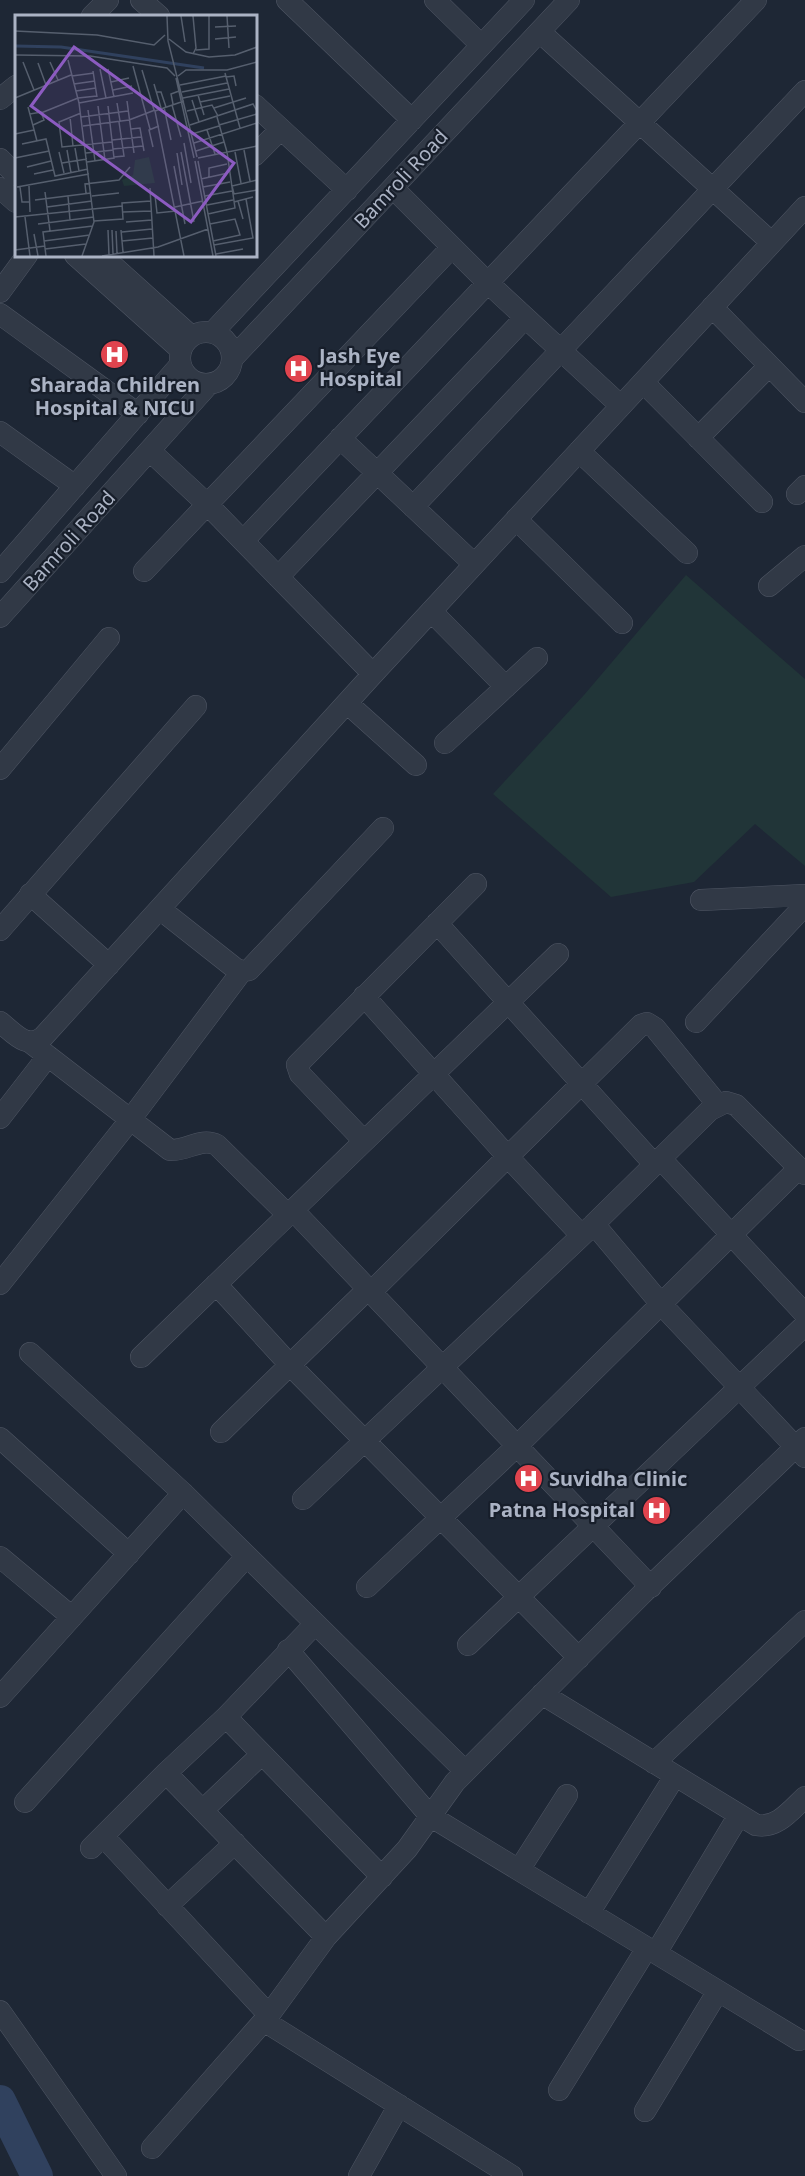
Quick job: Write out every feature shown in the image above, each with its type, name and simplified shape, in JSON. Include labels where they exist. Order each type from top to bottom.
[{"type":"street","points":[[93,15],[108,0]]},
{"type":"street","points":[[141,0],[158,15]]},
{"type":"street","points":[[287,0],[412,120]]},
{"type":"street","points":[[435,0],[482,45]]},
{"type":"street","points":[[213,332],[524,0]]},
{"type":"street","name":"Bamroli Road","points":[[232,359],[569,0]]},
{"type":"street","points":[[243,541],[756,0]]},
{"type":"street","points":[[540,32],[771,243]]},
{"type":"street","points":[[0,99],[15,87]]},
{"type":"street","points":[[413,507],[805,91]]},
{"type":"street","points":[[256,106],[346,190]]},
{"type":"street","points":[[256,154],[281,129]]},
{"type":"street","points":[[0,159],[15,174]]},
{"type":"street","points":[[0,188],[15,201]]},
{"type":"street","points":[[393,188],[488,283],[621,406]]},
{"type":"street","points":[[0,1118],[40,1050],[43,1038],[474,564],[771,243],[804,211]]},
{"type":"street","points":[[144,571],[452,248]]},
{"type":"street","points":[[0,292],[26,256]]},
{"type":"street","points":[[76,256],[184,350]]},
{"type":"street","points":[[102,256],[184,350],[184,373],[190,380],[198,384],[210,384],[221,380],[227,374],[232,359],[228,343],[221,336],[213,332],[204,332],[184,350]]},
{"type":"street","points":[[712,307],[805,402]]},
{"type":"street","points":[[0,314],[138,414]]},
{"type":"street","points":[[278,577],[525,318]]},
{"type":"street","name":"Bamroli Road","points":[[3,563],[138,414],[184,350]]},
{"type":"street","points":[[698,438],[770,366]]},
{"type":"street","points":[[643,382],[762,502]]},
{"type":"street","name":"Bamroli Road","points":[[0,617],[210,384]]},
{"type":"street","points":[[0,432],[75,486]]},
{"type":"street","points":[[340,438],[474,564]]},
{"type":"street","points":[[150,451],[207,504],[373,674]]},
{"type":"street","points":[[579,451],[687,553]]},
{"type":"street","points":[[516,519],[621,623]]},
{"type":"street","points":[[768,586],[805,556]]},
{"type":"street","points":[[431,611],[506,687]]},
{"type":"street","points":[[0,769],[109,638]]},
{"type":"street","points":[[445,743],[537,658]]},
{"type":"street","points":[[347,703],[416,765]]},
{"type":"street","points":[[0,930],[196,706]]},
{"type":"street","points":[[160,909],[236,969],[249,970],[383,828]]},
{"type":"street","points":[[364,1141],[300,1074],[297,1065],[476,884]]},
{"type":"street","points":[[30,894],[109,964]]},
{"type":"street","points":[[701,900],[805,895]]},
{"type":"street","points":[[696,1022],[805,905]]},
{"type":"street","points":[[437,923],[581,1084],[731,1235],[805,1314]]},
{"type":"street","points":[[141,1357],[558,954]]},
{"type":"street","points":[[0,1284],[7,1261],[130,1120],[242,971]]},
{"type":"street","points":[[152,2148],[266,2018],[326,1937],[411,1843],[465,1771],[651,1587],[802,1448],[587,1229],[508,1157],[364,996]]},
{"type":"street","points":[[0,1022],[170,1150],[184,1149],[204,1141],[218,1145],[291,1213],[369,1291],[651,1587]]},
{"type":"street","points":[[220,1432],[508,1157],[634,1030],[647,1023],[655,1028],[718,1105]]},
{"type":"street","points":[[303,1499],[443,1368],[710,1110],[726,1102],[736,1105],[802,1171],[731,1235],[517,1446],[367,1587]]},
{"type":"street","points":[[216,1284],[364,1442],[579,1658]]},
{"type":"street","points":[[468,1645],[805,1325]]},
{"type":"street","points":[[30,1353],[183,1494],[465,1771]]},
{"type":"street","points":[[0,1438],[129,1554]]},
{"type":"street","points":[[4,1684],[72,1617],[183,1494]]},
{"type":"street","points":[[0,1557],[72,1617]]},
{"type":"street","points":[[25,1802],[246,1557]]},
{"type":"street","points":[[654,1763],[805,1621]]},
{"type":"street","points":[[315,1624],[226,1717],[97,1842],[168,1906],[266,2018],[512,2176]]},
{"type":"street","points":[[288,1650],[430,1816],[803,2044]]},
{"type":"street","points":[[542,1694],[756,1825],[771,1825],[780,1820],[805,1797]]},
{"type":"street","points":[[226,1717],[382,1877]]},
{"type":"street","points":[[203,1810],[262,1754]]},
{"type":"street","points":[[166,1773],[326,1937]]},
{"type":"street","points":[[589,1913],[675,1776]]},
{"type":"street","points":[[519,1870],[567,1795]]},
{"type":"street","points":[[559,2090],[739,1815]]},
{"type":"street","points":[[168,1906],[235,1843]]},
{"type":"street","points":[[645,2111],[718,1991]]},
{"type":"street","points":[[0,2011],[116,2176]]},
{"type":"street","points":[[359,2176],[399,2105]]},
{"type":"green space","points":[[686,575],[805,679],[805,866],[755,824],[694,882],[611,897],[493,794],[584,695]]},
{"type":"waterway","points":[[0,2101],[37,2176]]},
{"type":"place","name":"Sharada Children Hospital & NICU","points":[[115,355]]},
{"type":"place","name":"Jash Eye Hospital","points":[[298,368]]},
{"type":"place","name":"Suvidha Clinic","points":[[528,1479]]},
{"type":"place","name":"Patna Hospital","points":[[656,1510]]}]
